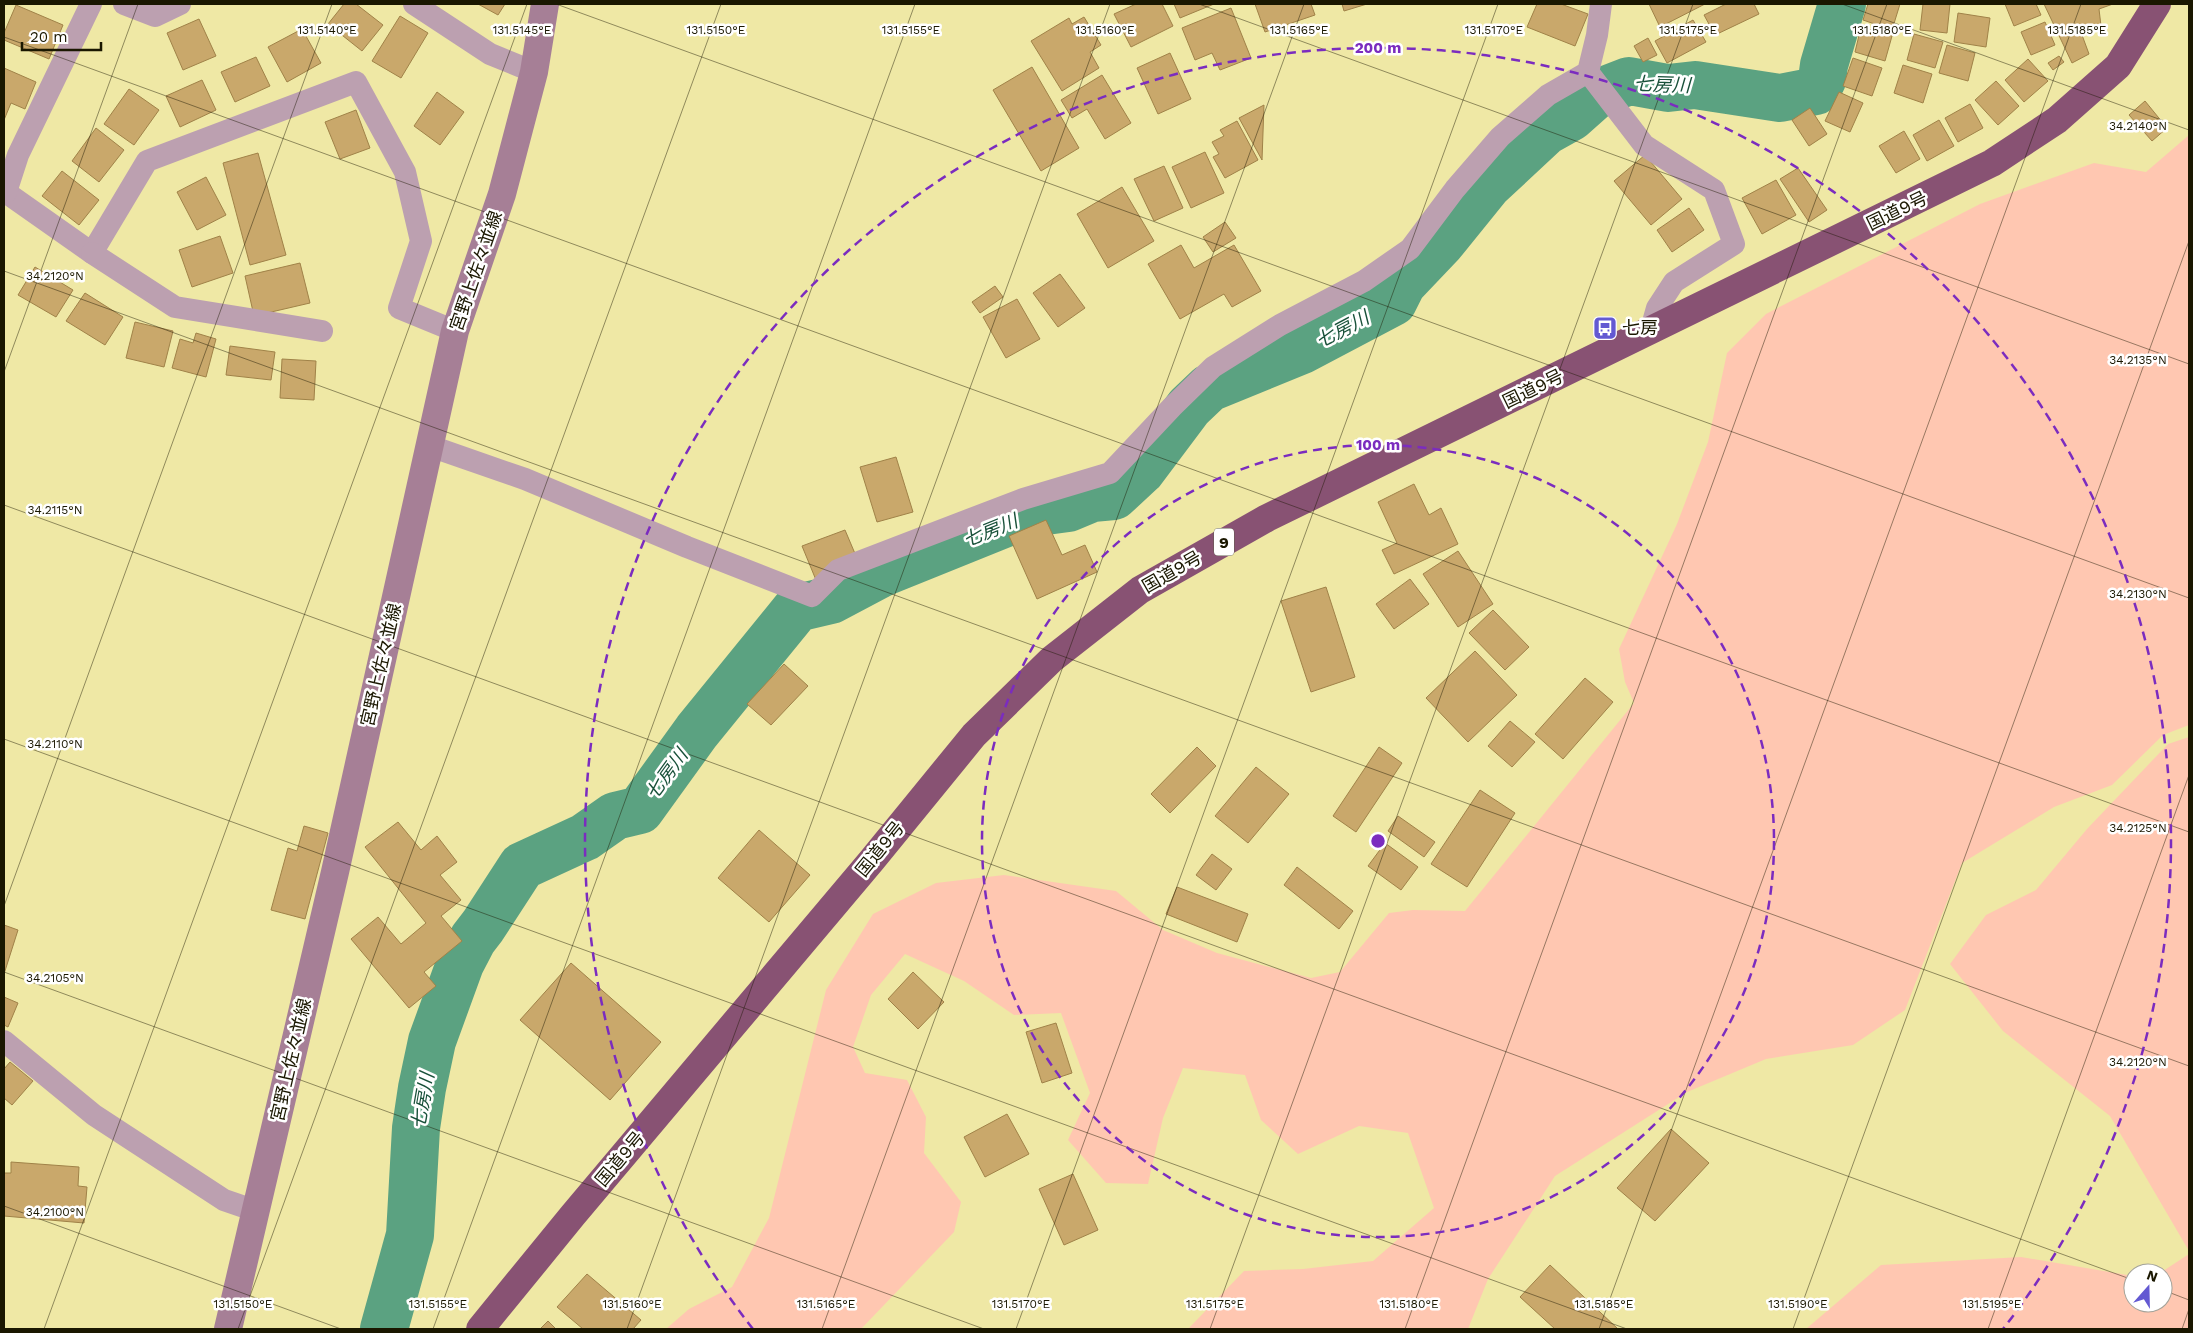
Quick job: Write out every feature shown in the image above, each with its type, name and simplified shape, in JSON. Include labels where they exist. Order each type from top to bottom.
[{"type":"highway","name":"国道9号","points":[[480,1329],[580,1207],[872,860],[974,735],[1052,659],[1140,590],[1267,518],[1992,163],[2057,120],[2118,66],[2157,4]]},
{"type":"main road","name":"宮野上佐々並線","points":[[228,1329],[455,331],[502,194],[534,72],[545,4]]},
{"type":"street","points":[[91,4],[18,155],[5,191],[92,253],[175,307],[322,330]]},
{"type":"street","points":[[124,4],[155,16],[180,4]]},
{"type":"street","points":[[414,4],[490,54],[534,72]]},
{"type":"street","points":[[430,446],[526,479],[686,547],[812,596],[838,570],[1023,500],[1110,473],[1172,407],[1213,367],[1280,325],[1364,281],[1410,249],[1455,189],[1500,137],[1548,95],[1588,72],[1598,35],[1600,4]]},
{"type":"street","points":[[1588,72],[1644,145],[1714,190],[1734,244],[1674,282],[1657,308],[1650,332]]},
{"type":"street","points":[[92,253],[148,161],[356,82],[405,172],[421,241],[399,308],[455,331]]},
{"type":"street","points":[[4,1041],[94,1115],[224,1200],[256,1211]]},
{"type":"shaded area","points":[[2189,135],[2189,725],[2163,735],[2112,785],[2054,807],[1962,863],[1905,1010],[1853,1045],[1766,1059],[1687,1092],[1555,1176],[1488,1279],[1468,1329],[1188,1329],[1244,1271],[1303,1269],[1373,1261],[1434,1208],[1408,1133],[1359,1126],[1298,1154],[1261,1120],[1245,1075],[1183,1068],[1163,1118],[1148,1184],[1106,1183],[1068,1140],[1090,1093],[1061,1013],[1014,1015],[964,981],[905,954],[871,995],[853,1047],[865,1073],[907,1080],[926,1117],[924,1153],[961,1202],[954,1232],[861,1329],[666,1329],[689,1309],[732,1287],[769,1218],[826,990],[873,914],[936,883],[1004,875],[1116,891],[1163,930],[1217,953],[1311,978],[1340,972],[1389,913],[1413,910],[1465,911],[1634,703],[1625,682],[1619,649],[1677,524],[1708,442],[1727,353],[1766,314],[1980,204],[2094,163],[2146,172]]},
{"type":"shaded area","points":[[2189,737],[2189,1251],[2110,1116],[2003,1031],[1950,964],[1986,915],[2036,890],[2087,829],[2168,744]]},
{"type":"shaded area","points":[[2189,1254],[2189,1329],[1806,1329],[1881,1265],[2021,1257],[2123,1274],[2123,1313],[2173,1313],[2173,1264]]},
{"type":"building","points":[[344,4],[356,4],[383,25],[362,51],[328,24]]},
{"type":"building","points":[[478,4],[505,4],[498,15]]},
{"type":"building","points":[[1136,4],[1162,4],[1173,26],[1131,47],[1114,14]]},
{"type":"building","points":[[1174,4],[1214,4],[1180,18]]},
{"type":"building","points":[[1255,4],[1311,4],[1315,15],[1265,32]]},
{"type":"building","points":[[1342,4],[1367,4],[1344,11]]},
{"type":"building","points":[[1537,4],[1561,4],[1588,14],[1575,46],[1527,27]]},
{"type":"building","points":[[1649,4],[1705,4],[1660,27]]},
{"type":"building","points":[[1726,4],[1754,4],[1759,14],[1715,35],[1704,15]]},
{"type":"building","points":[[1868,4],[1900,4],[1892,30],[1863,20]]},
{"type":"building","points":[[1923,4],[1950,4],[1947,33],[1920,30]]},
{"type":"building","points":[[2005,4],[2036,4],[2041,15],[2014,26]]},
{"type":"building","points":[[2044,4],[2113,4],[2099,9],[2101,26],[2082,35],[2089,54],[2072,63]]},
{"type":"building","points":[[16,5],[63,25],[49,59],[4,40],[4,33]]},
{"type":"building","points":[[1231,8],[1251,58],[1220,70],[1212,53],[1195,60],[1182,28]]},
{"type":"building","points":[[1958,13],[1990,18],[1986,47],[1954,42]]},
{"type":"building","points":[[400,16],[428,33],[401,78],[372,61]]},
{"type":"building","points":[[1084,17],[1101,45],[1090,52],[1099,68],[1062,91],[1031,41],[1069,18],[1072,24]]},
{"type":"building","points":[[199,19],[216,56],[183,70],[167,33]]},
{"type":"building","points":[[1693,20],[1706,42],[1667,63],[1655,41]]},
{"type":"building","points":[[2045,22],[2055,45],[2031,55],[2021,32]]},
{"type":"building","points":[[1861,27],[1892,36],[1885,61],[1855,52]]},
{"type":"building","points":[[302,29],[321,63],[287,82],[268,47]]},
{"type":"building","points":[[1914,34],[1943,42],[1935,68],[1907,60]]},
{"type":"building","points":[[1648,38],[1657,55],[1643,62],[1634,46]]},
{"type":"building","points":[[1947,45],[1975,53],[1968,81],[1939,73]]},
{"type":"building","points":[[1170,53],[1191,99],[1158,114],[1137,68]]},
{"type":"building","points":[[2059,56],[2064,62],[2053,70],[2048,63]]},
{"type":"building","points":[[256,57],[270,86],[235,102],[221,72]]},
{"type":"building","points":[[1853,58],[1882,68],[1872,96],[1843,86]]},
{"type":"building","points":[[2028,59],[2048,81],[2024,102],[2005,80]]},
{"type":"building","points":[[1903,65],[1932,74],[1923,103],[1894,93]]},
{"type":"building","points":[[1032,67],[1079,148],[1041,171],[993,90]]},
{"type":"building","points":[[4,68],[36,82],[25,109],[11,103],[4,120]]},
{"type":"building","points":[[1102,75],[1131,123],[1105,139],[1087,109],[1072,118],[1061,100]]},
{"type":"building","points":[[202,80],[216,110],[180,127],[166,96]]},
{"type":"building","points":[[1996,81],[2019,106],[1998,125],[1975,100]]},
{"type":"building","points":[[129,89],[159,110],[134,145],[104,124]]},
{"type":"building","points":[[437,92],[464,112],[440,145],[414,126]]},
{"type":"building","points":[[1839,92],[1863,103],[1850,132],[1825,121]]},
{"type":"building","points":[[2145,101],[2167,128],[2152,141],[2129,115]]},
{"type":"building","points":[[1970,104],[1983,128],[1958,142],[1945,118]]},
{"type":"building","points":[[1264,105],[1262,160],[1239,118]]},
{"type":"building","points":[[1810,108],[1827,134],[1809,146],[1792,120]]},
{"type":"building","points":[[356,110],[370,148],[340,159],[325,122]]},
{"type":"building","points":[[1939,120],[1954,146],[1927,161],[1913,135]]},
{"type":"building","points":[[1237,121],[1258,160],[1225,178],[1213,157],[1219,154],[1212,142],[1224,136],[1220,130]]},
{"type":"building","points":[[96,128],[124,150],[99,182],[72,161]]},
{"type":"building","points":[[1904,131],[1920,159],[1896,173],[1879,146]]},
{"type":"building","points":[[1205,152],[1224,193],[1191,208],[1172,167]]},
{"type":"building","points":[[258,153],[286,255],[250,265],[223,163]]},
{"type":"building","points":[[1645,155],[1682,199],[1651,225],[1614,181]]},
{"type":"building","points":[[1164,166],[1183,208],[1154,221],[1134,179]]},
{"type":"building","points":[[1798,168],[1827,210],[1809,222],[1780,179]]},
{"type":"building","points":[[62,171],[99,200],[79,225],[42,196]]},
{"type":"building","points":[[206,177],[226,215],[197,230],[177,192]]},
{"type":"building","points":[[1776,180],[1796,215],[1762,234],[1742,198]]},
{"type":"building","points":[[1122,187],[1154,241],[1108,268],[1077,214]]},
{"type":"building","points":[[1689,208],[1704,230],[1672,252],[1657,230]]},
{"type":"building","points":[[1225,222],[1236,238],[1213,252],[1203,237]]},
{"type":"building","points":[[220,236],[233,273],[192,287],[179,250]]},
{"type":"building","points":[[1181,245],[1194,268],[1234,245],[1261,291],[1232,307],[1224,294],[1180,319],[1148,264]]},
{"type":"building","points":[[300,263],[310,303],[254,316],[245,276]]},
{"type":"building","points":[[35,267],[73,290],[56,317],[18,295]]},
{"type":"building","points":[[1060,274],[1085,308],[1058,327],[1033,293]]},
{"type":"building","points":[[995,286],[1003,297],[980,313],[972,302]]},
{"type":"building","points":[[85,293],[123,317],[105,345],[66,321]]},
{"type":"building","points":[[1017,299],[1040,339],[1006,358],[983,317]]},
{"type":"building","points":[[135,322],[173,331],[164,367],[126,358]]},
{"type":"building","points":[[196,333],[216,339],[206,377],[172,368],[180,339],[193,343]]},
{"type":"building","points":[[230,346],[275,352],[271,380],[226,375]]},
{"type":"building","points":[[282,359],[316,361],[314,400],[280,398]]},
{"type":"building","points":[[896,457],[913,512],[877,522],[860,467]]},
{"type":"building","points":[[1414,484],[1429,515],[1441,508],[1458,544],[1394,574],[1382,550],[1397,543],[1378,502]]},
{"type":"building","points":[[1046,520],[1062,555],[1085,545],[1097,572],[1037,599],[1009,536]]},
{"type":"building","points":[[845,530],[859,563],[816,580],[802,546]]},
{"type":"building","points":[[1458,551],[1493,604],[1458,627],[1423,574]]},
{"type":"building","points":[[1410,579],[1429,604],[1394,629],[1376,604]]},
{"type":"building","points":[[1326,587],[1355,677],[1311,692],[1281,601]]},
{"type":"building","points":[[1493,610],[1529,647],[1505,670],[1469,633]]},
{"type":"building","points":[[1475,651],[1517,695],[1468,742],[1426,698]]},
{"type":"building","points":[[784,664],[808,686],[771,725],[747,704]]},
{"type":"building","points":[[1585,678],[1613,702],[1563,759],[1535,734]]},
{"type":"building","points":[[1510,721],[1535,742],[1512,767],[1488,746]]},
{"type":"building","points":[[1197,747],[1216,766],[1170,813],[1151,794]]},
{"type":"building","points":[[1379,747],[1402,763],[1356,832],[1333,816]]},
{"type":"building","points":[[1256,767],[1289,794],[1248,843],[1215,816]]},
{"type":"building","points":[[1480,790],[1515,813],[1467,887],[1431,864]]},
{"type":"building","points":[[1398,816],[1435,842],[1424,857],[1388,831]]},
{"type":"building","points":[[398,822],[421,850],[437,836],[457,862],[440,875],[461,900],[441,916],[462,941],[424,972],[436,986],[409,1008],[351,939],[378,917],[401,944],[426,923],[365,847]]},
{"type":"building","points":[[304,826],[328,833],[305,919],[271,910],[288,848],[297,851]]},
{"type":"building","points":[[759,830],[810,875],[769,922],[718,878]]},
{"type":"building","points":[[1385,843],[1418,867],[1401,890],[1368,866]]},
{"type":"building","points":[[1212,854],[1232,869],[1216,890],[1196,875]]},
{"type":"building","points":[[1297,867],[1353,911],[1339,929],[1284,885]]},
{"type":"building","points":[[1177,887],[1248,914],[1237,942],[1166,914]]},
{"type":"building","points":[[4,925],[18,930],[4,974]]},
{"type":"building","points":[[571,963],[661,1042],[610,1100],[520,1020]]},
{"type":"building","points":[[913,972],[944,1002],[918,1029],[888,999]]},
{"type":"building","points":[[4,997],[18,1003],[8,1027],[4,1025]]},
{"type":"building","points":[[1056,1023],[1072,1073],[1042,1083],[1026,1032]]},
{"type":"building","points":[[10,1062],[33,1081],[12,1105],[4,1098],[4,1069]]},
{"type":"building","points":[[1007,1114],[1029,1154],[985,1177],[964,1137]]},
{"type":"building","points":[[1671,1129],[1709,1163],[1655,1221],[1617,1188]]},
{"type":"building","points":[[11,1162],[79,1167],[78,1186],[87,1187],[84,1223],[4,1216],[4,1173],[11,1173]]},
{"type":"building","points":[[1073,1174],[1098,1230],[1064,1245],[1039,1189]]},
{"type":"building","points":[[1550,1265],[1618,1329],[1555,1329],[1520,1297]]},
{"type":"building","points":[[587,1274],[641,1320],[633,1329],[583,1329],[557,1307]]},
{"type":"building","points":[[548,1321],[556,1329],[540,1329]]},
{"type":"waterway","name":"七房川","points":[[384,1329],[410,1235],[416,1128],[432,1041],[460,964],[473,939],[522,866],[585,837],[615,816],[640,810],[697,731],[797,608],[831,600],[882,573],[1031,513],[1068,508],[1092,498],[1114,496],[1141,471],[1189,407],[1209,388],[1302,350],[1393,302],[1402,284],[1441,243],[1488,185],[1546,131],[1571,117],[1598,93],[1629,81],[1668,88],[1695,85],[1780,98],[1816,91],[1822,80],[1824,65],[1842,4]]},
{"type":"place","name":"七房","points":[[1605,328]]}]
